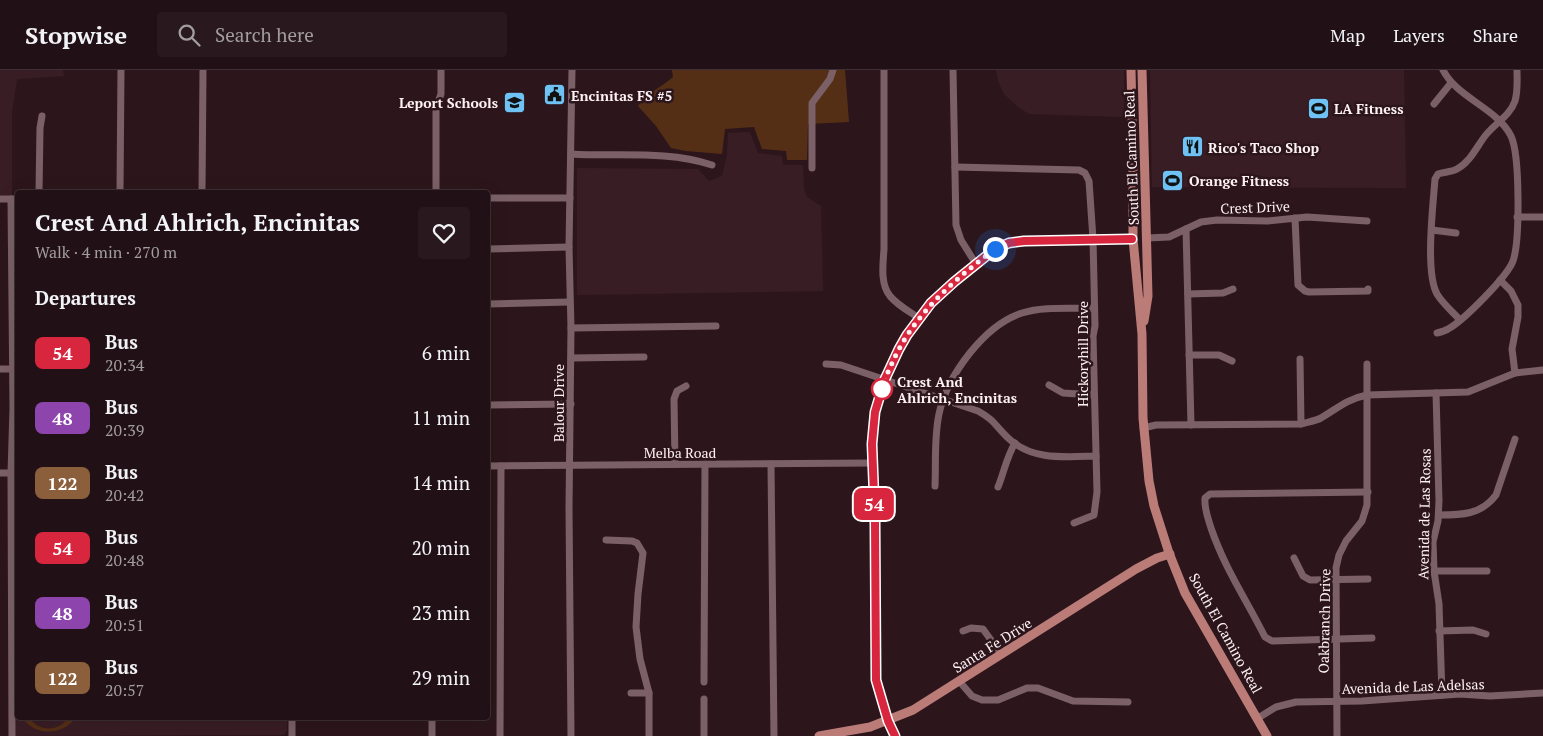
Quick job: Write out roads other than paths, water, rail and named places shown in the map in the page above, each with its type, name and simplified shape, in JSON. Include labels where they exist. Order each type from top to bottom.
[{"type":"main road","points":[[1131,70],[1136,76],[1139,102],[1143,106]]},
{"type":"main road","name":"South El Camino Real","points":[[1131,70],[1132,239],[1142,334],[1143,428],[1154,506],[1185,593],[1267,736]]},
{"type":"main road","name":"South El Camino Real","points":[[1142,70],[1148,296],[1142,334]]},
{"type":"main road","points":[[1132,239],[1139,241],[1141,274],[1148,296]]},
{"type":"main road","name":"Santa Fe Drive","points":[[820,736],[847,734],[888,721],[914,710],[1136,569],[1157,558],[1170,554]]},
{"type":"street","points":[[120,190],[121,70]]},
{"type":"street","points":[[202,70],[202,190]]},
{"type":"street","points":[[436,190],[436,108],[441,94],[441,70]]},
{"type":"street","name":"Balour Drive","points":[[571,736],[569,465],[571,328],[569,247],[572,70]]},
{"type":"street","points":[[812,168],[812,103],[830,79],[833,70]]},
{"type":"street","points":[[884,70],[884,250],[882,269],[890,296],[919,318]]},
{"type":"street","points":[[953,70],[956,225],[961,240],[976,264]]},
{"type":"street","points":[[1437,333],[1447,330],[1460,320],[1500,280],[1513,261],[1518,236],[1516,154],[1510,135],[1499,121],[1452,83],[1443,70]]},
{"type":"street","points":[[1460,320],[1443,302],[1434,286],[1432,230],[1435,179],[1438,174],[1457,169],[1464,164],[1472,156],[1485,136],[1511,109],[1517,90],[1517,70]]},
{"type":"street","points":[[1434,104],[1452,83]]},
{"type":"street","points":[[39,190],[40,128],[42,116]]},
{"type":"street","points":[[570,154],[668,155],[712,165]]},
{"type":"street","name":"Hickoryhill Drive","points":[[955,167],[1079,170],[1085,173],[1089,180],[1093,239],[1097,492],[1094,515],[1074,523]]},
{"type":"street","points":[[490,198],[570,198]]},
{"type":"street","points":[[0,199],[14,199],[15,408],[12,736]]},
{"type":"street","points":[[1517,217],[1543,216]]},
{"type":"street","name":"Crest Drive","points":[[1147,238],[1169,237],[1201,222],[1217,220],[1268,221],[1307,217],[1367,221]]},
{"type":"street","points":[[1294,218],[1298,285],[1309,292],[1368,291],[1368,289]]},
{"type":"street","points":[[1186,229],[1191,425]]},
{"type":"street","points":[[1432,230],[1456,233]]},
{"type":"street","points":[[895,736],[888,721],[876,680],[873,431],[875,412],[885,379],[899,349],[931,303],[995,249],[1009,243],[1024,241],[1132,239]]},
{"type":"street","points":[[490,249],[569,247]]},
{"type":"street","points":[[1500,280],[1511,291],[1518,305],[1518,317],[1512,349],[1515,373]]},
{"type":"street","points":[[1188,294],[1223,293],[1234,289]]},
{"type":"street","points":[[490,304],[569,302]]},
{"type":"street","points":[[935,486],[939,412],[963,362],[988,334],[1011,318],[1034,310],[1094,308]]},
{"type":"street","points":[[571,328],[716,326]]},
{"type":"street","points":[[1189,355],[1219,355],[1232,361]]},
{"type":"street","points":[[571,358],[644,357]]},
{"type":"street","points":[[1300,359],[1301,424]]},
{"type":"street","points":[[0,369],[14,364]]},
{"type":"street","points":[[826,364],[841,365],[978,411],[991,418],[1007,437],[1029,451],[1046,456],[1096,456]]},
{"type":"street","name":"Oakbranch Drive","points":[[1337,736],[1335,579],[1339,555],[1346,541],[1362,521],[1367,505],[1367,364]]},
{"type":"street","points":[[1143,428],[1191,425],[1301,424],[1319,419],[1346,401],[1367,394],[1468,392],[1515,373],[1543,370]]},
{"type":"street","points":[[1049,385],[1063,393],[1094,395]]},
{"type":"street","points":[[674,464],[674,399],[677,392],[686,386]]},
{"type":"street","name":"Avenida de Las Rosas","points":[[1436,393],[1439,515],[1433,542],[1434,571],[1439,604],[1442,695]]},
{"type":"street","points":[[490,405],[571,404]]},
{"type":"street","points":[[1439,515],[1473,512],[1492,500],[1496,495],[1515,439]]},
{"type":"street","points":[[998,487],[1007,464],[1008,454],[1015,443]]},
{"type":"street","name":"Melba Road","points":[[490,466],[873,463]]},
{"type":"street","points":[[704,682],[705,464]]},
{"type":"street","points":[[771,464],[774,736]]},
{"type":"street","points":[[500,736],[501,466]]},
{"type":"street","points":[[0,474],[14,473]]},
{"type":"street","points":[[1368,492],[1210,494],[1205,498],[1204,506],[1219,550],[1264,637],[1272,640],[1372,638]]},
{"type":"street","points":[[606,540],[632,541],[637,543],[643,553],[636,627],[640,658],[649,693],[649,736]]},
{"type":"street","points":[[1294,558],[1303,576],[1310,580],[1368,579]]},
{"type":"street","points":[[1434,571],[1487,571]]},
{"type":"street","points":[[963,631],[971,628],[983,629],[1001,654]]},
{"type":"street","points":[[1439,631],[1472,630],[1486,634]]},
{"type":"street","points":[[959,681],[972,696],[982,700],[998,700],[1027,688],[1038,688],[1073,701],[1128,702]]},
{"type":"street","points":[[631,693],[649,693]]},
{"type":"street","name":"Avenida de Las Adelsas","points":[[1258,718],[1290,702],[1362,701],[1442,695],[1490,696],[1543,693]]},
{"type":"street","points":[[704,699],[704,736]]},
{"type":"street","points":[[292,720],[292,736]]},
{"type":"street","points":[[432,720],[432,736]]},
{"type":"place","name":"Encinitas FS #5","points":[[555,95]]},
{"type":"place","name":"Leport Schools","points":[[514,102]]},
{"type":"place","name":"LA Fitness","points":[[1318,108]]},
{"type":"place","name":"Rico's Taco Shop","points":[[1192,147]]},
{"type":"place","name":"Orange Fitness","points":[[1173,180]]},
{"type":"place","name":"Crest And Ahlrich, Encinitas","points":[[882,389]]}]
